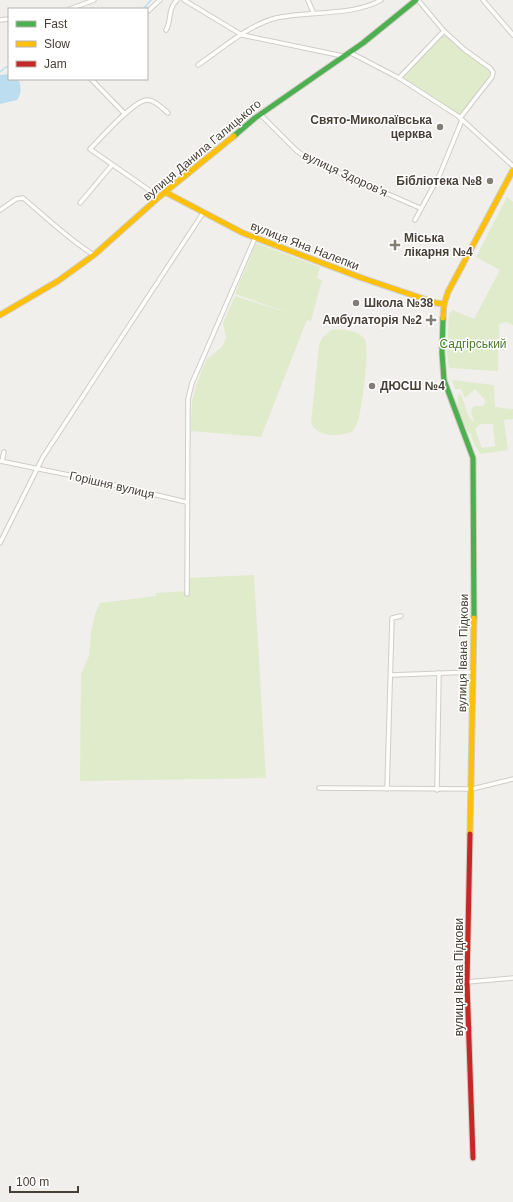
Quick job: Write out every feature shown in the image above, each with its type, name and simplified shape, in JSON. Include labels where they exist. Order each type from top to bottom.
[{"type":"street","points":[[73,8],[94,0]]},
{"type":"street","points":[[148,11],[160,0]]},
{"type":"street","points":[[166,30],[168,26],[169,14],[177,0]]},
{"type":"street","points":[[184,0],[242,35],[343,56]]},
{"type":"street","points":[[308,0],[313,12]]},
{"type":"street","points":[[198,65],[242,35],[262,23],[276,18],[313,12],[349,10],[381,0]]},
{"type":"street","points":[[414,220],[440,174],[461,119],[492,78],[490,68],[444,31],[416,0]]},
{"type":"street","name":"вулиця Данила Галицького","points":[[0,314],[58,281],[94,255],[159,197],[260,114],[349,52],[416,0]]},
{"type":"street","points":[[483,0],[513,35]]},
{"type":"street","points":[[399,78],[444,31]]},
{"type":"street","points":[[349,52],[399,78],[461,119],[513,166]]},
{"type":"street","points":[[92,80],[125,114]]},
{"type":"street","points":[[159,197],[90,149],[125,114],[143,100],[148,100],[158,104],[168,113]]},
{"type":"street","name":"вулиця Здоровʼя","points":[[260,114],[296,151],[308,159],[420,208]]},
{"type":"street","points":[[80,203],[112,165]]},
{"type":"street","name":"вулиця Івана Підкови","points":[[473,1158],[467,982],[475,576],[473,458],[444,380],[442,352],[444,304],[453,281],[513,170]]},
{"type":"street","name":"вулиця Яна Налепки","points":[[165,192],[203,213],[255,238],[362,278],[436,303],[444,304]]},
{"type":"street","points":[[0,210],[16,199],[23,198],[56,224],[76,244],[94,255]]},
{"type":"street","points":[[0,543],[37,469],[86,390],[203,213]]},
{"type":"street","points":[[187,594],[186,502],[188,399],[192,383],[255,238]]},
{"type":"street","points":[[1,461],[4,452]]},
{"type":"street","name":"Горішня вулиця","points":[[1,461],[186,502]]},
{"type":"street","points":[[387,790],[392,618],[401,616]]},
{"type":"street","points":[[391,675],[473,672]]},
{"type":"street","points":[[437,790],[439,673]]},
{"type":"street","points":[[319,788],[387,790],[472,789],[513,779]]},
{"type":"street","points":[[467,982],[513,978]]},
{"type":"green space","points":[[444,31],[495,77],[463,118],[426,92],[399,76]]},
{"type":"green space","name":"Садгірський","points":[[507,197],[513,202],[513,325],[506,322],[499,324],[500,345],[498,346],[498,371],[449,368],[447,353],[449,314],[453,310],[474,319],[500,270],[476,257]]},
{"type":"green space","points":[[256,243],[320,267],[317,278],[322,280],[311,321],[307,320],[261,437],[191,431],[192,401],[197,383],[206,360],[222,347],[226,338],[223,323],[235,296],[292,314],[235,294]]},
{"type":"green space","points":[[331,330],[345,330],[359,334],[365,340],[367,354],[362,401],[358,421],[353,431],[336,435],[324,434],[314,428],[311,423],[319,345],[322,338]]},
{"type":"green space","points":[[452,380],[494,385],[495,407],[513,409],[513,419],[504,420],[508,450],[481,454],[474,444],[471,433],[469,433],[458,408],[459,393],[469,416],[474,422],[471,413],[472,408],[474,406],[483,406],[486,401],[475,389],[465,398],[461,389],[455,389]],"holes":[[[480,424],[493,424],[495,446],[482,448],[475,429]]]},
{"type":"green space","points":[[254,575],[266,778],[80,781],[81,674],[89,656],[91,632],[95,614],[100,603],[156,596],[156,593],[189,591],[188,578]]},
{"type":"water","points":[[8,74],[8,80],[19,80],[21,88],[20,95],[17,100],[0,104],[0,75]]},
{"type":"waterway","points":[[144,8],[151,0]]},
{"type":"waterway","points":[[0,72],[8,67]]},
{"type":"traffic: fast","points":[[234,136],[255,118],[363,43],[416,0]]},
{"type":"traffic: fast","points":[[443,318],[442,353],[444,380],[473,458],[474,618]]},
{"type":"traffic: slow","points":[[0,315],[58,281],[94,255],[159,197],[234,136]]},
{"type":"traffic: slow","points":[[443,318],[444,304],[448,292],[513,170]]},
{"type":"traffic: slow","points":[[165,192],[243,233],[362,278],[436,303],[444,304]]},
{"type":"traffic: slow","points":[[470,834],[474,618]]},
{"type":"traffic: jam","points":[[470,834],[467,982],[473,1158]]},
{"type":"place","name":"Свято-Миколаївська церква","points":[[440,127]]},
{"type":"place","name":"Бібліотека №8","points":[[490,181]]},
{"type":"place","name":"Міська лікарня №4","points":[[395,245]]},
{"type":"place","name":"Школа №38","points":[[356,303]]},
{"type":"place","name":"Амбулаторія №2","points":[[431,320]]},
{"type":"place","name":"ДЮСШ №4","points":[[372,386]]}]
